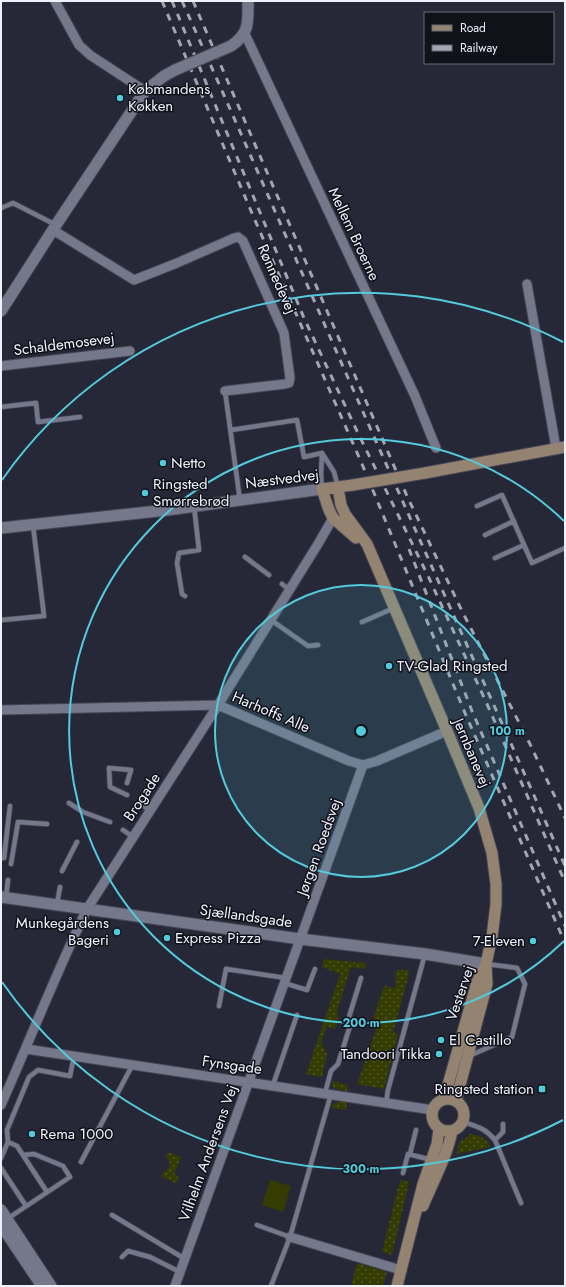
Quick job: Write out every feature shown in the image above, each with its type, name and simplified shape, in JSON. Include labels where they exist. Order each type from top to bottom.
[{"type":"main road","name":"Næstvedvej","points":[[322,489],[338,488],[562,449]]},
{"type":"main road","name":"Jernbanevej","points":[[338,488],[341,505],[345,514],[367,544],[479,808],[495,869],[495,918],[486,964]]},
{"type":"main road","name":"Jernbanevej","points":[[322,489],[333,518],[356,538],[375,564]]},
{"type":"main road","name":"Vestervej","points":[[456,1100],[487,984],[486,964]]},
{"type":"main road","name":"Vestervej","points":[[444,1099],[477,982],[486,964]]},
{"type":"main road","points":[[444,1099],[456,1100],[463,1107],[465,1114],[463,1122],[459,1128],[452,1131],[439,1129],[433,1121],[433,1110],[435,1105],[444,1099]]},
{"type":"main road","points":[[397,1286],[423,1184],[437,1144],[439,1129]]},
{"type":"main road","points":[[413,1226],[442,1162],[452,1131]]},
{"type":"street","points":[[55,1],[79,45],[90,55],[145,91]]},
{"type":"street","points":[[1,311],[145,91],[164,76],[175,70],[231,46],[240,40],[245,34],[248,21],[248,1]]},
{"type":"street","name":"Mellem Broerne","points":[[245,34],[414,396],[436,448]]},
{"type":"street","name":"Rønnedevej","points":[[54,228],[134,280],[234,238],[238,237],[243,241],[284,333],[290,378],[289,383],[284,384],[225,391]]},
{"type":"street","points":[[527,284],[562,449]]},
{"type":"street","name":"Schaldemosevej","points":[[1,366],[130,351]]},
{"type":"street","name":"Næstvedvej","points":[[1,528],[194,506],[322,489]]},
{"type":"street","name":"Brogade","points":[[1,1105],[72,940],[87,909],[218,705],[333,518]]},
{"type":"street","name":"Harhoffs Alle","points":[[1,710],[218,705],[349,761],[363,765]]},
{"type":"street","points":[[363,765],[377,761],[447,731]]},
{"type":"street","name":"Jørgen Roedsvej","points":[[300,939],[363,765]]},
{"type":"street","name":"Sjællandsgade","points":[[3,897],[300,939],[424,954],[486,964]]},
{"type":"street","name":"Vilhelm Andersens Vej","points":[[175,1286],[300,939]]},
{"type":"street","name":"Fynsgade","points":[[26,1049],[328,1093],[433,1110]]},
{"type":"street","points":[[2,1218],[42,1286]]},
{"type":"street","points":[[2,1218],[51,1286]]},
{"type":"street","points":[[290,1237],[401,1270]]},
{"type":"lane","points":[[1,208],[13,203],[54,228]]},
{"type":"lane","points":[[225,391],[240,500]]},
{"type":"lane","points":[[1,407],[36,403],[38,422],[80,417]]},
{"type":"lane","points":[[231,430],[297,420],[304,457],[322,453]]},
{"type":"lane","points":[[322,453],[334,472],[338,488]]},
{"type":"lane","points":[[322,453],[322,489]]},
{"type":"lane","points":[[477,506],[502,495],[532,563],[565,548]]},
{"type":"lane","points":[[186,596],[182,594],[177,563],[179,553],[199,550],[194,506]]},
{"type":"lane","points":[[484,535],[514,521]]},
{"type":"lane","points":[[2,620],[44,616],[33,524]]},
{"type":"lane","points":[[495,558],[524,545]]},
{"type":"lane","points":[[245,557],[269,575]]},
{"type":"lane","points":[[282,584],[290,590]]},
{"type":"lane","points":[[362,622],[394,608]]},
{"type":"lane","points":[[271,620],[308,646],[318,645]]},
{"type":"lane","points":[[127,783],[131,770],[109,768],[110,786],[127,795]]},
{"type":"lane","points":[[69,803],[83,812],[110,822]]},
{"type":"lane","points":[[140,803],[150,811]]},
{"type":"lane","points":[[10,806],[2,858],[12,859]]},
{"type":"lane","points":[[11,864],[18,822],[47,824]]},
{"type":"lane","points":[[123,830],[133,837]]},
{"type":"lane","points":[[62,871],[77,842]]},
{"type":"lane","points":[[3,897],[8,880]]},
{"type":"lane","points":[[56,904],[60,887]]},
{"type":"lane","points":[[386,1103],[388,1090],[424,954]]},
{"type":"lane","points":[[468,1056],[512,1037],[525,984],[517,968],[486,964]]},
{"type":"lane","points":[[219,1006],[226,969],[285,980],[307,990],[316,968]]},
{"type":"lane","points":[[272,1286],[290,1237],[328,1093],[331,1071],[338,1064],[350,1026],[349,1017],[361,978]]},
{"type":"lane","points":[[273,1085],[297,1015]]},
{"type":"lane","points":[[1,1158],[8,1142],[7,1130],[29,1077],[38,1070],[70,1076],[74,1056]]},
{"type":"lane","points":[[81,1162],[133,1064]]},
{"type":"lane","points":[[463,1122],[482,1128],[495,1140],[521,1203]]},
{"type":"lane","points":[[495,1140],[504,1132],[503,1124]]},
{"type":"lane","points":[[403,1173],[408,1154],[410,1154],[416,1130]]},
{"type":"lane","points":[[8,1142],[17,1146],[47,1192]]},
{"type":"lane","points":[[2,1218],[26,1206],[70,1176],[63,1166],[34,1154],[23,1155]]},
{"type":"lane","points":[[410,1154],[432,1160]]},
{"type":"lane","points":[[1,1168],[26,1206]]},
{"type":"lane","points":[[112,1215],[185,1259]]},
{"type":"lane","points":[[257,1225],[290,1237]]},
{"type":"lane","points":[[122,1257],[128,1251],[150,1257],[180,1272]]},
{"type":"green space","points":[[324,959],[366,963],[365,969],[351,967],[337,1011],[338,1020],[335,1029],[327,1026],[321,1043],[327,1054],[322,1077],[306,1074],[340,974],[322,967]]},
{"type":"green space","points":[[396,970],[409,970],[393,1032],[398,1034],[384,1089],[357,1084],[376,1030],[370,1027],[384,986],[395,988]]},
{"type":"green space","points":[[332,1081],[348,1085],[347,1091],[333,1088]]},
{"type":"green space","points":[[337,1102],[347,1102],[346,1110],[332,1108],[332,1105]]},
{"type":"green space","points":[[470,1134],[476,1135],[487,1141],[490,1147],[456,1154],[460,1141]]},
{"type":"green space","points":[[168,1152],[181,1157],[174,1174],[179,1176],[176,1183],[162,1177],[163,1172],[170,1166],[166,1157]]},
{"type":"green space","points":[[270,1180],[291,1186],[283,1212],[262,1205]]},
{"type":"green space","points":[[400,1180],[409,1182],[392,1255],[382,1252]]},
{"type":"green space","points":[[357,1263],[387,1272],[383,1286],[351,1286]]},
{"type":"railway","points":[[162,1],[254,218],[362,464],[465,713],[565,943]]},
{"type":"railway","points":[[172,1],[304,318],[429,578],[487,704],[565,882]]},
{"type":"railway","points":[[182,1],[565,866]]},
{"type":"railway","points":[[193,1],[407,496],[462,611],[529,742],[565,818]]},
{"type":"railway","points":[[409,549],[472,711],[565,926]]},
{"type":"place","name":"Købmandens Køkken","points":[[120,98]]},
{"type":"place","name":"Netto","points":[[163,463]]},
{"type":"place","name":"Ringsted Smørrebrød","points":[[145,493]]},
{"type":"place","name":"TV-Glad Ringsted","points":[[389,666]]},
{"type":"place","name":"Munkegårdens Bageri","points":[[117,932]]},
{"type":"place","name":"Express Pizza","points":[[167,938]]},
{"type":"place","name":"7-Eleven","points":[[533,941]]},
{"type":"place","name":"El Castillo","points":[[441,1040]]},
{"type":"place","name":"Tandoori Tikka","points":[[439,1054]]},
{"type":"place","name":"Ringsted station","points":[[542,1089]]},
{"type":"place","name":"Rema 1000","points":[[32,1134]]}]
